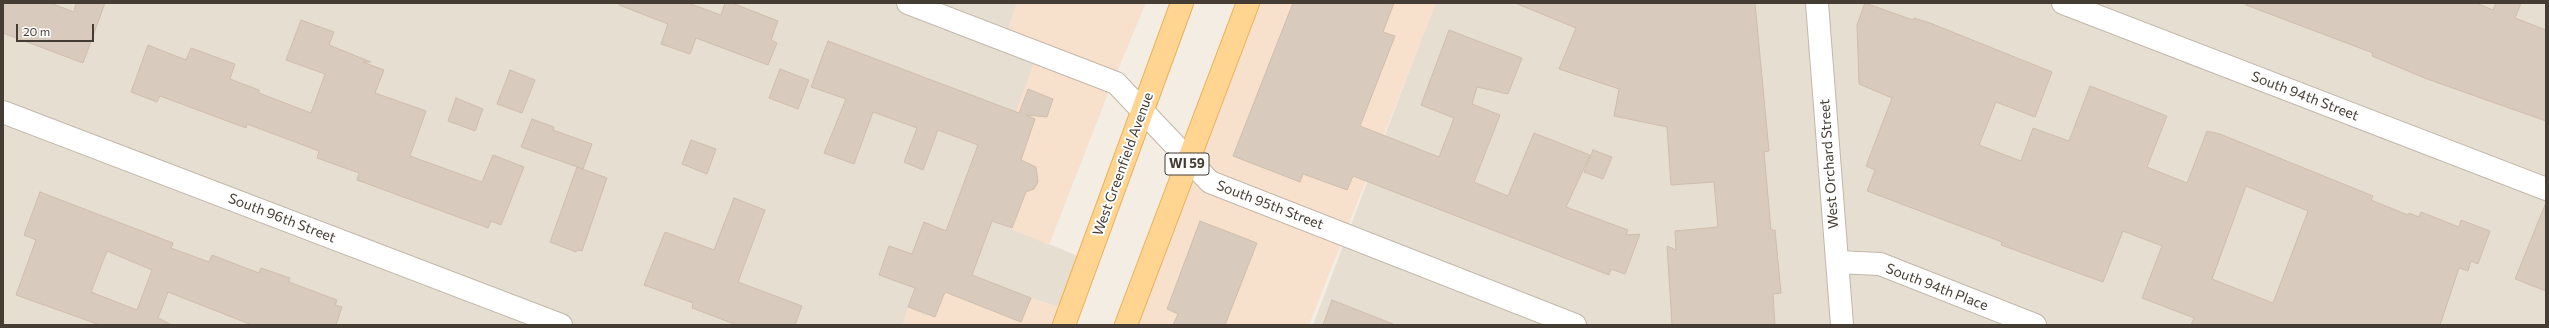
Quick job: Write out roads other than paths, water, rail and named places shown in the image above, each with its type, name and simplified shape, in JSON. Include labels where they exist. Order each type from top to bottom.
[{"type":"main road","name":"West Greenfield Avenue","points":[[1064,325],[1182,3]]},
{"type":"main road","name":"WI 59","points":[[1126,325],[1248,3]]},
{"type":"street","name":"South 95th Street","points":[[908,3],[1116,83],[1142,112],[1189,158],[1210,182],[1575,325]]},
{"type":"street","name":"West Orchard Street","points":[[1817,3],[1842,325]]},
{"type":"street","name":"South 94th Street","points":[[2063,3],[2546,188]]},
{"type":"street","name":"South 96th Street","points":[[3,112],[561,325]]},
{"type":"street","name":"South 94th Place","points":[[1837,262],[1880,264],[2035,325]]}]
